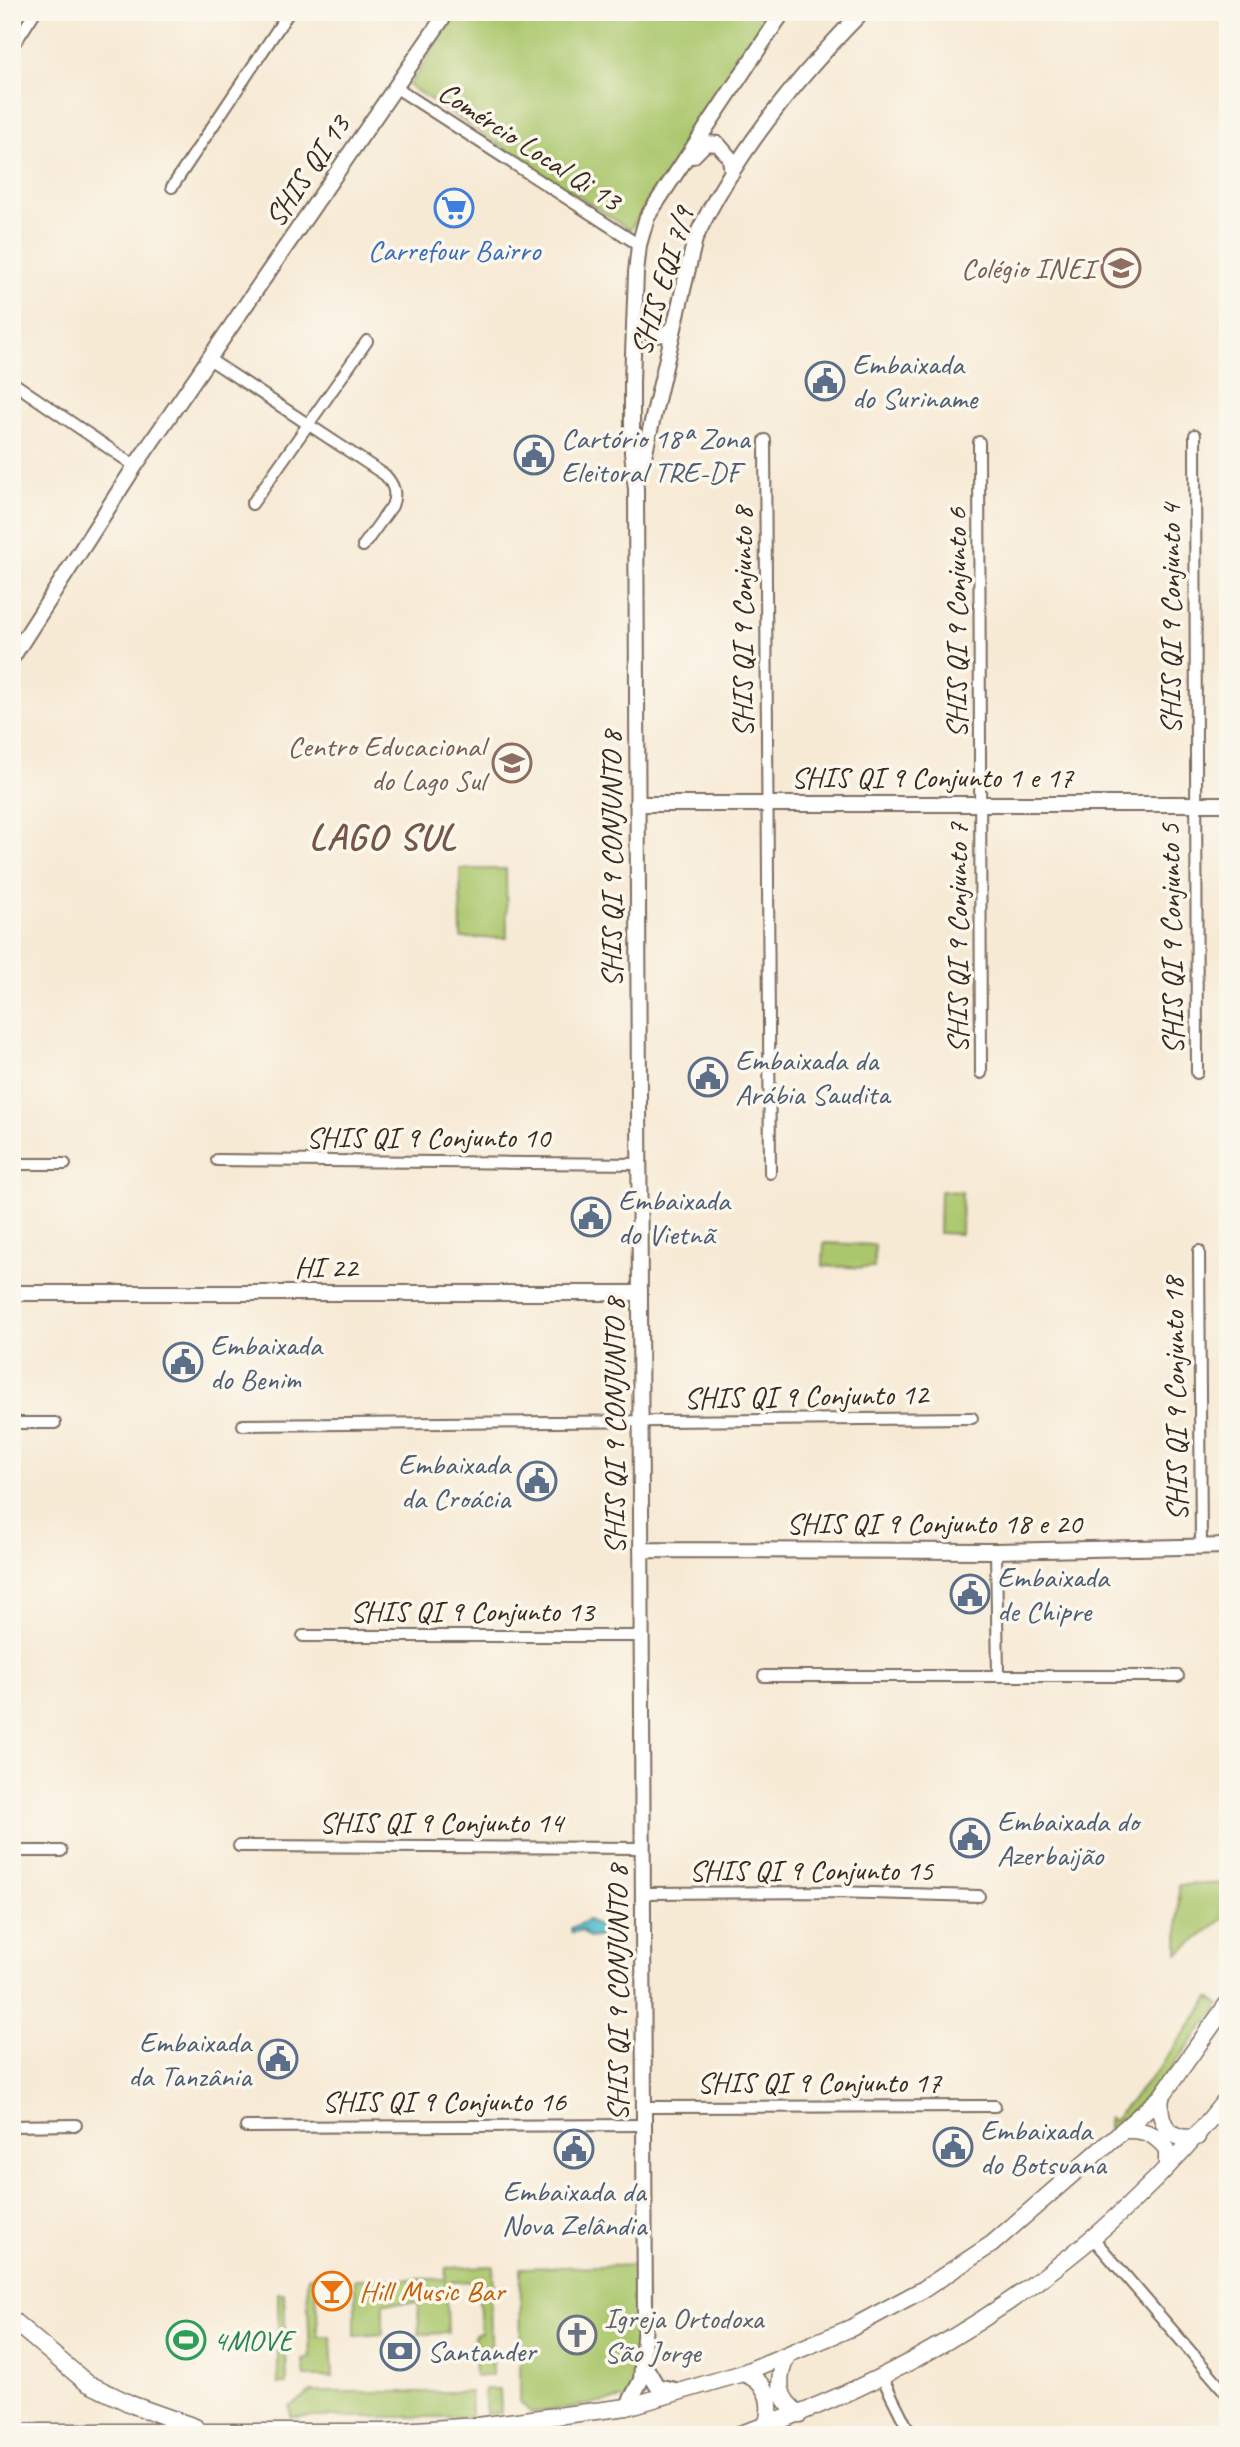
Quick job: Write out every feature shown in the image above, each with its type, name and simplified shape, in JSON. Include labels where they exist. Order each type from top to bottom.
[{"type":"main road","points":[[12,2432],[235,2433],[464,2427],[627,2407],[688,2392],[786,2358],[924,2289],[992,2244],[1161,2097],[1228,2003]]},
{"type":"main road","points":[[1161,2097],[1160,2120],[1163,2126],[1179,2137],[1197,2137]]},
{"type":"main road","points":[[737,2435],[800,2414],[882,2377],[954,2338],[996,2310],[1092,2237],[1197,2137],[1228,2097]]},
{"type":"main road","points":[[1125,2130],[1139,2129],[1154,2135],[1167,2149],[1167,2167]]},
{"type":"main road","points":[[12,2320],[87,2383],[133,2406],[208,2432]]},
{"type":"main road","points":[[786,2358],[779,2380],[781,2393],[785,2401],[800,2414]]},
{"type":"main road","points":[[743,2373],[760,2381],[767,2393],[770,2405],[766,2426]]},
{"type":"street","points":[[17,40],[35,12]]},
{"type":"street","points":[[172,187],[289,12]]},
{"type":"street","name":"SHIS QI 13","points":[[12,658],[135,466],[447,12]]},
{"type":"street","points":[[636,488],[632,452],[634,321],[639,245],[647,217],[783,12]]},
{"type":"street","name":"SHIS EQI 7/9","points":[[636,488],[695,239],[711,206],[732,173],[824,50],[862,12]]},
{"type":"street","name":"Comércio Local Qi 13","points":[[395,87],[639,245]]},
{"type":"street","points":[[672,177],[706,143],[718,144],[727,152],[732,173]]},
{"type":"street","points":[[634,321],[653,335],[665,334],[672,329]]},
{"type":"street","points":[[252,503],[366,341]]},
{"type":"street","points":[[209,359],[392,483],[395,498],[392,506],[363,546]]},
{"type":"street","points":[[12,382],[135,466]]},
{"type":"street","name":"SHIS QI 9 Conjunto 4","points":[[1194,804],[1195,435]]},
{"type":"street","name":"SHIS QI 9 Conjunto 8","points":[[765,440],[770,1172]]},
{"type":"street","name":"SHIS QI 9 Conjunto 6","points":[[979,442],[982,803]]},
{"type":"street","name":"SHIS QI 9 CONJUNTO 8","points":[[627,2407],[638,2390],[644,2364],[636,488]]},
{"type":"street","name":"SHIS QI 9 Conjunto 7","points":[[981,1073],[982,803]]},
{"type":"street","name":"SHIS QI 9 Conjunto 1 e 17","points":[[637,804],[1228,804]]},
{"type":"street","name":"SHIS QI 9 Conjunto 5","points":[[1194,804],[1197,1073]]},
{"type":"street","name":"SHIS QI 9 Conjunto 10","points":[[217,1160],[639,1164]]},
{"type":"street","points":[[12,1164],[65,1164]]},
{"type":"street","name":"SHIS QI 9 Conjunto 18","points":[[1199,1251],[1201,1546]]},
{"type":"street","name":"HI 22","points":[[12,1293],[640,1293]]},
{"type":"street","name":"SHIS QI 9 Conjunto 12","points":[[243,1426],[972,1418]]},
{"type":"street","points":[[12,1423],[55,1423]]},
{"type":"street","name":"SHIS QI 9 Conjunto 18 e 20","points":[[641,1550],[996,1551],[1228,1546]]},
{"type":"street","points":[[996,1551],[998,1676]]},
{"type":"street","name":"SHIS QI 9 Conjunto 13","points":[[303,1636],[642,1636]]},
{"type":"street","points":[[764,1676],[1178,1676]]},
{"type":"street","name":"SHIS QI 9 Conjunto 14","points":[[239,1846],[642,1848]]},
{"type":"street","points":[[12,1851],[61,1851]]},
{"type":"street","name":"SHIS QI 9 Conjunto 15","points":[[643,1893],[834,1892],[979,1896]]},
{"type":"street","name":"SHIS QI 9 Conjunto 17","points":[[643,2107],[995,2106]]},
{"type":"street","points":[[12,2126],[76,2125]]},
{"type":"street","name":"SHIS QI 9 Conjunto 16","points":[[246,2127],[643,2125]]},
{"type":"street","points":[[1092,2237],[1228,2395]]},
{"type":"street","points":[[644,2364],[657,2386],[688,2392]]},
{"type":"street","points":[[882,2377],[911,2435]]},
{"type":"green space","points":[[458,12],[775,12],[630,230],[409,86]]},
{"type":"green space","points":[[460,869],[506,869],[507,938],[461,938]]},
{"type":"green space","points":[[940,1191],[962,1192],[961,1234],[939,1233]]},
{"type":"green space","points":[[824,1243],[875,1245],[874,1268],[823,1266]]},
{"type":"green space","points":[[1228,1883],[1228,1915],[1178,1954],[1179,1885]]},
{"type":"green space","points":[[1210,1998],[1220,2005],[1167,2074],[1113,2131],[1108,2128],[1108,2118],[1113,2121],[1157,2071]]},
{"type":"green space","points":[[644,2265],[646,2388],[633,2398],[531,2413],[520,2402],[521,2268]]},
{"type":"green space","points":[[493,2266],[494,2290],[490,2295],[492,2375],[475,2377],[474,2335],[481,2333],[478,2281],[446,2282],[448,2333],[419,2334],[418,2303],[383,2303],[383,2334],[355,2336],[355,2279],[445,2279],[446,2268]]},
{"type":"green space","points":[[316,2274],[318,2336],[331,2336],[333,2377],[305,2377],[303,2359],[310,2358],[307,2282],[308,2277]]},
{"type":"green space","points":[[278,2293],[284,2293],[287,2384],[278,2384]]},
{"type":"green space","points":[[484,2389],[500,2389],[501,2413],[486,2414]]},
{"type":"green space","points":[[311,2392],[470,2392],[471,2417],[291,2417],[290,2407]]},
{"type":"water","points":[[588,1920],[599,1926],[603,1936],[589,1938],[582,1930],[572,1933],[571,1928]]},
{"type":"place","name":"Carrefour Bairro","points":[[454,208]]},
{"type":"place","name":"Colégio INEI","points":[[1121,268]]},
{"type":"place","name":"Embaixada do Suriname","points":[[825,381]]},
{"type":"place","name":"Cartório 18ª Zona Eleitoral TRE-DF","points":[[534,455]]},
{"type":"place","name":"Centro Educacional do Lago Sul","points":[[512,763]]},
{"type":"place","name":"Embaixada da Arábia Saudita","points":[[708,1077]]},
{"type":"place","name":"Embaixada do Vietnã","points":[[591,1217]]},
{"type":"place","name":"Embaixada do Benim","points":[[183,1362]]},
{"type":"place","name":"Embaixada da Croácia","points":[[537,1481]]},
{"type":"place","name":"Embaixada de Chipre","points":[[970,1594]]},
{"type":"place","name":"Embaixada do Azerbaijão","points":[[970,1838]]},
{"type":"place","name":"Embaixada da Tanzânia","points":[[278,2059]]},
{"type":"place","name":"Embaixada do Botsuana","points":[[953,2147]]},
{"type":"place","name":"Embaixada da Nova Zelândia","points":[[574,2149]]},
{"type":"place","name":"Hill Music Bar","points":[[332,2291]]},
{"type":"place","name":"Igreja Ortodoxa São Jorge","points":[[577,2335]]},
{"type":"place","name":"4MOVE","points":[[186,2340]]},
{"type":"place","name":"Santander","points":[[400,2351]]},
{"type":"district","name":"LAGO SUL","points":[[383,836]]}]
